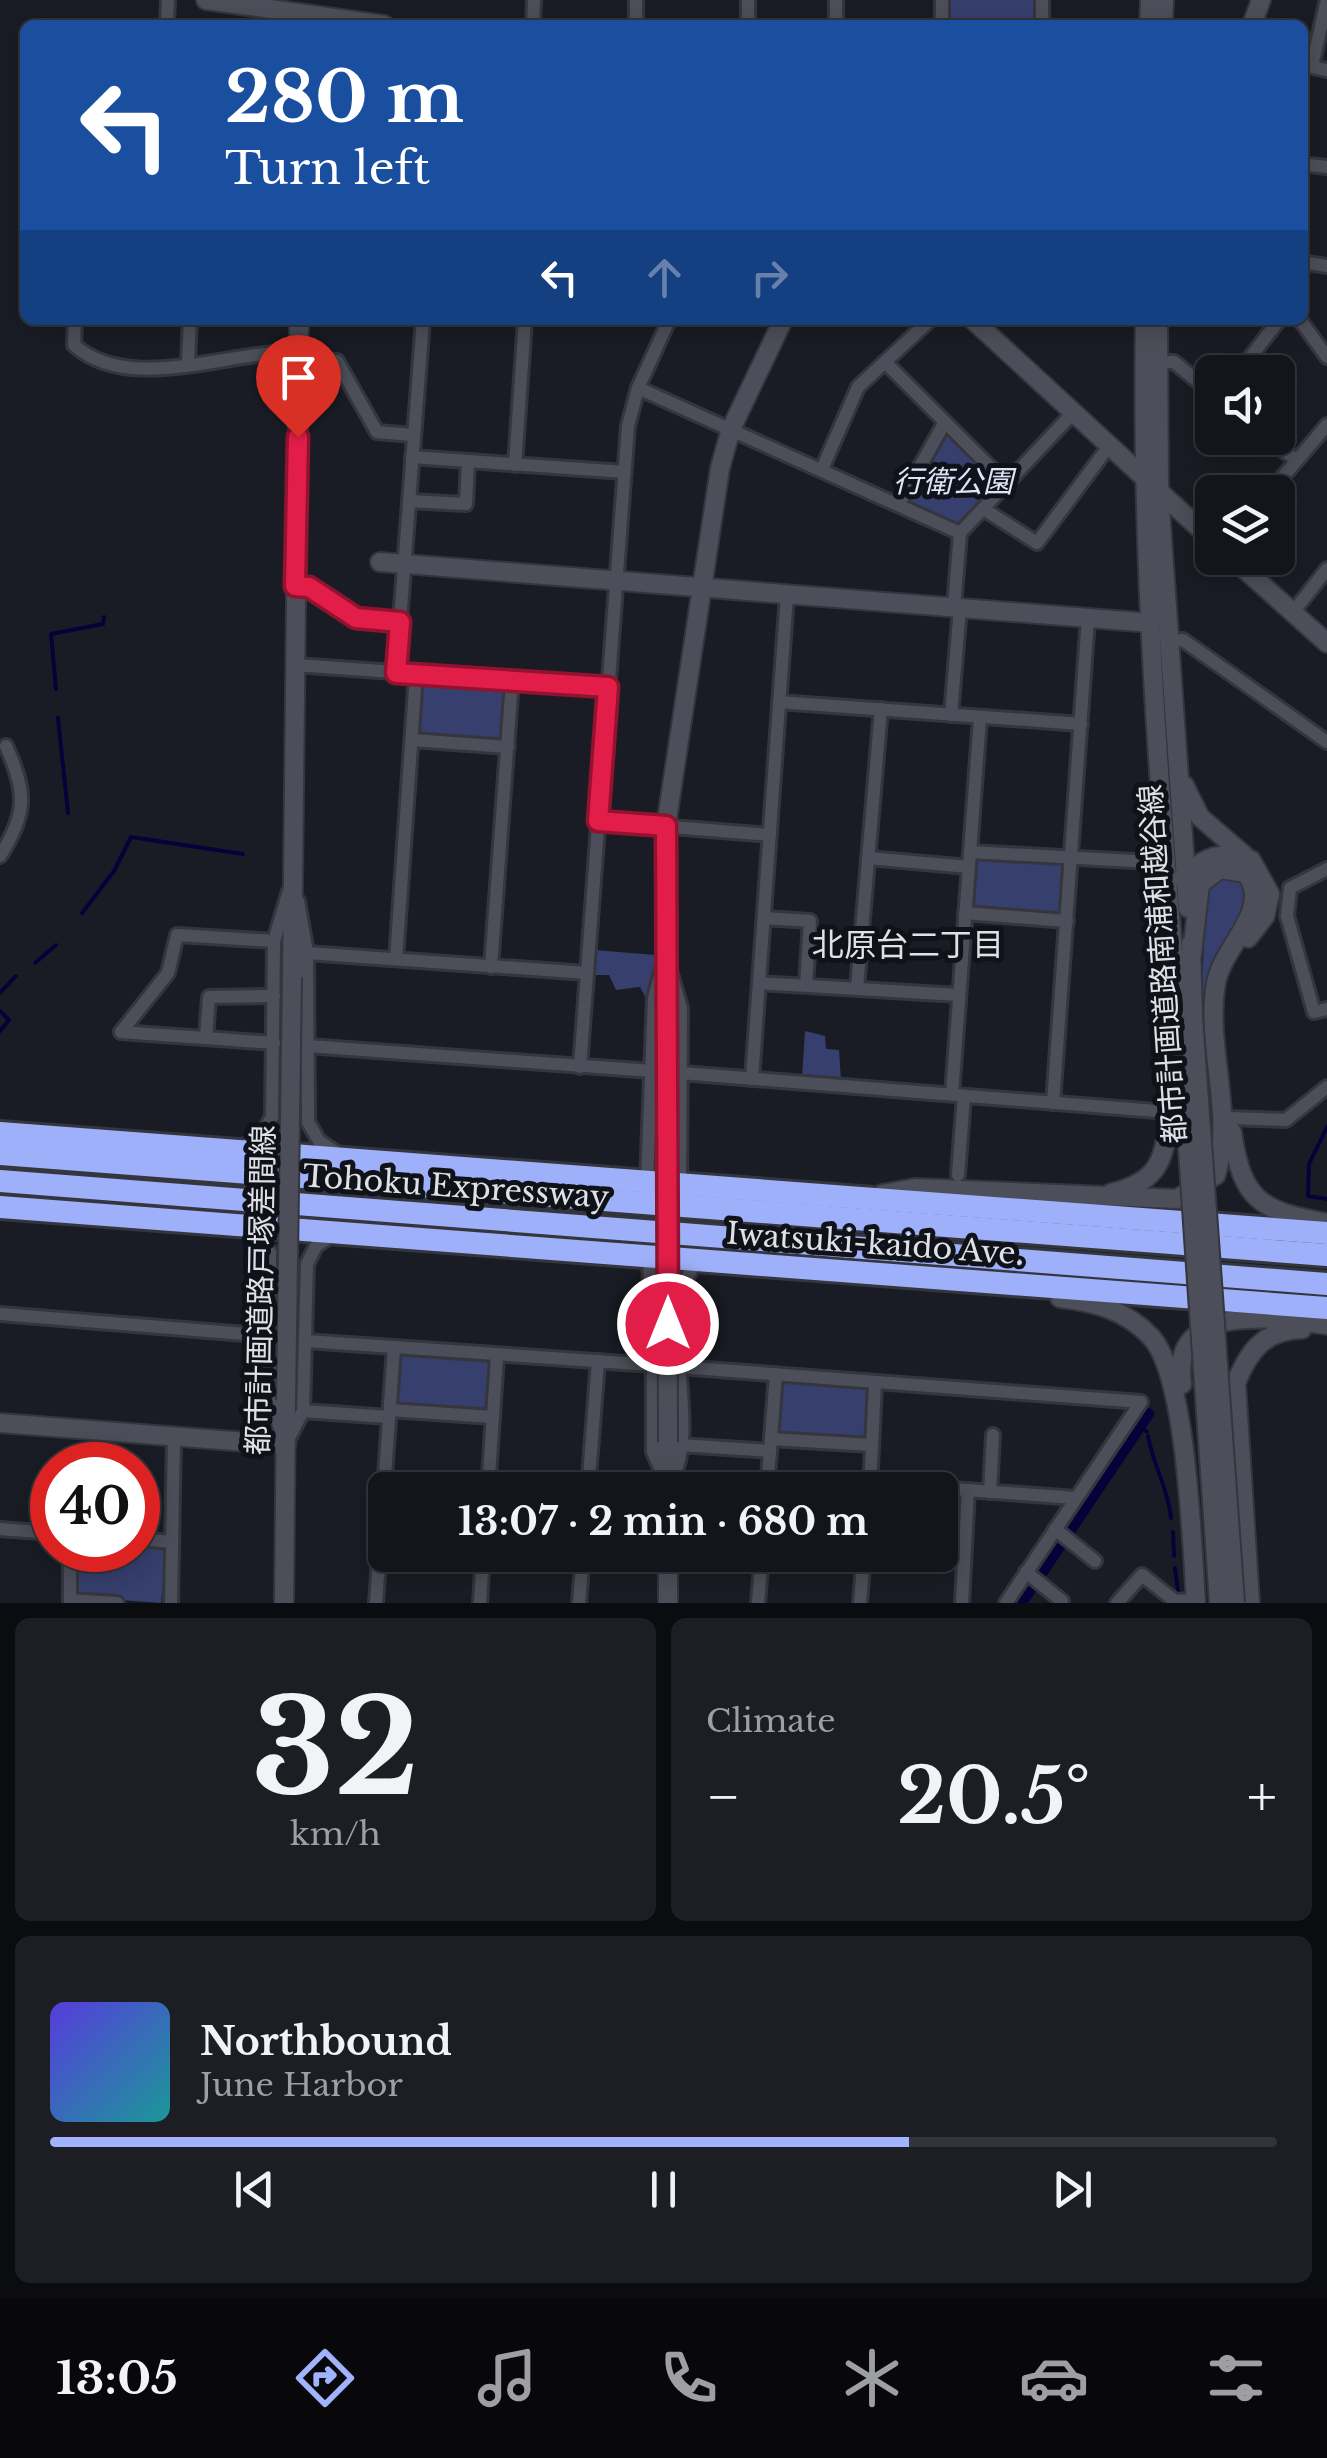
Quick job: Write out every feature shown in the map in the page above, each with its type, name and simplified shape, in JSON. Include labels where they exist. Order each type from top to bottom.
[{"type":"highway","name":"Iwatsuki-kaido Ave.","points":[[0,1133],[1327,1234]]},
{"type":"highway","name":"Tohoku Expressway","points":[[0,1154],[1327,1255]]},
{"type":"highway","name":"Tohoku Expressway","points":[[0,1181],[1327,1284]]},
{"type":"highway","name":"Iwatsuki-kaido Ave.","points":[[0,1207],[1327,1308]]},
{"type":"street","points":[[206,0],[351,20]]},
{"type":"street","points":[[1308,63],[1327,0]]},
{"type":"street","points":[[75,325],[74,345],[105,365],[146,370],[188,362],[299,355],[337,360],[377,432],[413,436]]},
{"type":"street","points":[[188,362],[190,325]]},
{"type":"street","points":[[300,325],[292,884],[308,1046],[308,1122],[333,1152],[356,1161]]},
{"type":"street","points":[[396,673],[422,325]]},
{"type":"street","points":[[515,464],[525,325]]},
{"type":"street","points":[[580,1067],[628,426],[638,388],[666,325]]},
{"type":"street","points":[[674,1444],[666,826],[720,468],[731,429],[781,325]]},
{"type":"street","points":[[822,469],[858,387],[925,325]]},
{"type":"street","points":[[977,325],[1195,525]]},
{"type":"street","name":"都市計画道路南浦和越谷線","points":[[1144,325],[1145,478],[1172,946],[1186,1017],[1235,1603]]},
{"type":"street","name":"都市計画道路南浦和越谷線","points":[[1158,325],[1159,494],[1192,954],[1186,1017],[1219,1603]]},
{"type":"street","points":[[1251,355],[1275,325]]},
{"type":"street","points":[[1304,325],[1327,357]]},
{"type":"street","points":[[884,362],[1008,484]]},
{"type":"street","points":[[1158,362],[1174,362],[1195,380]]},
{"type":"street","points":[[638,388],[960,533]]},
{"type":"street","points":[[951,715],[960,533],[1072,414]]},
{"type":"street","points":[[899,504],[944,422]]},
{"type":"street","points":[[1284,475],[1327,425]]},
{"type":"street","points":[[985,510],[1037,543],[1110,446]]},
{"type":"street","points":[[1289,455],[1296,460]]},
{"type":"street","points":[[412,458],[624,472]]},
{"type":"street","points":[[408,501],[466,504],[468,461]]},
{"type":"street","points":[[380,562],[1152,623]]},
{"type":"street","points":[[1293,612],[1327,569]]},
{"type":"street","points":[[1251,575],[1327,643]]},
{"type":"street","points":[[295,586],[309,587],[356,618],[400,622]]},
{"type":"street","points":[[752,1080],[787,595]]},
{"type":"street","points":[[1054,1103],[1088,618]]},
{"type":"street","points":[[1167,641],[1183,640],[1327,742]]},
{"type":"street","points":[[296,666],[608,687]]},
{"type":"street","points":[[396,960],[416,675]]},
{"type":"street","points":[[492,967],[512,681]]},
{"type":"street","points":[[779,702],[1080,724]]},
{"type":"street","points":[[1056,1196],[1115,1192],[1141,1183],[1162,1162],[1168,1112],[1152,862],[1150,737],[1156,703]]},
{"type":"street","points":[[858,988],[881,709]]},
{"type":"street","points":[[958,1175],[959,995],[980,718]]},
{"type":"street","points":[[412,740],[508,747]]},
{"type":"street","points":[[0,856],[22,812],[20,788],[6,746]]},
{"type":"street","points":[[1177,766],[1200,817],[1251,860],[1267,881],[1270,905],[1235,954],[1224,981],[1223,1036],[1236,1157],[1253,1198],[1282,1214],[1327,1223]]},
{"type":"street","points":[[598,821],[770,835]]},
{"type":"street","points":[[970,852],[1152,862]]},
{"type":"street","points":[[1172,946],[1179,922],[1176,886],[1206,858],[1219,854],[1251,860]]},
{"type":"street","points":[[868,858],[969,867]]},
{"type":"street","points":[[862,1197],[915,1188],[1178,1200],[1216,1174],[1225,1145],[1214,999],[1221,963],[1256,903],[1256,892],[1246,873],[1220,869],[1200,884],[1192,954]]},
{"type":"street","points":[[1327,869],[1290,888],[1287,916],[1314,1012],[1327,1009]]},
{"type":"street","points":[[233,1152],[261,1136],[272,1117],[274,941],[292,884]]},
{"type":"street","points":[[965,912],[1067,921]]},
{"type":"street","points":[[764,918],[810,922],[806,985]]},
{"type":"street","points":[[274,941],[177,935],[168,972],[121,1032],[274,1044]]},
{"type":"street","points":[[300,952],[587,974]]},
{"type":"street","name":"都市計画道路戸塚差間線","points":[[284,1603],[292,977],[300,952]]},
{"type":"street","points":[[647,1183],[654,998],[666,958]]},
{"type":"street","points":[[666,958],[681,1008],[680,1185]]},
{"type":"street","points":[[759,982],[959,995]]},
{"type":"street","points":[[206,1038],[209,997],[274,996]]},
{"type":"street","points":[[308,1046],[652,1070]]},
{"type":"street","points":[[681,1072],[1168,1112]]},
{"type":"street","points":[[1230,1118],[1286,1120],[1327,1087]]},
{"type":"street","points":[[236,1224],[258,1238],[270,1252],[272,1414],[286,1444]]},
{"type":"street","points":[[286,1444],[304,1412],[306,1264],[316,1246],[339,1232]]},
{"type":"street","points":[[648,1258],[654,1452],[662,1472]]},
{"type":"street","points":[[670,1472],[680,1367],[680,1287],[698,1261]]},
{"type":"street","points":[[928,1279],[978,1290],[1090,1302],[1126,1314],[1154,1339],[1168,1367],[1180,1430],[1198,1602]]},
{"type":"street","points":[[0,1314],[270,1336]]},
{"type":"street","points":[[1198,1602],[1180,1368],[1187,1343],[1211,1324],[1245,1318],[1327,1326]]},
{"type":"street","points":[[1250,1603],[1236,1383],[1246,1357],[1269,1334],[1327,1326]]},
{"type":"street","points":[[306,1341],[653,1364]]},
{"type":"street","points":[[376,1603],[394,1348]]},
{"type":"street","points":[[489,1472],[497,1356]]},
{"type":"street","points":[[589,1472],[598,1361]]},
{"type":"street","points":[[680,1367],[1141,1402],[1100,1478],[1076,1498],[1061,1534],[1033,1577],[1006,1603]]},
{"type":"street","points":[[768,1472],[776,1374]]},
{"type":"street","points":[[871,1472],[875,1384]]},
{"type":"street","points":[[304,1412],[492,1417]]},
{"type":"street","points":[[0,1422],[286,1444]]},
{"type":"street","points":[[990,1492],[994,1435]]},
{"type":"street","points":[[172,1603],[174,1436]]},
{"type":"street","points":[[674,1444],[872,1444]]},
{"type":"street","points":[[958,1490],[1076,1498]]},
{"type":"street","points":[[962,1603],[968,1490]]},
{"type":"street","points":[[0,1529],[30,1531]]},
{"type":"street","points":[[1061,1534],[1094,1561]]},
{"type":"street","points":[[160,1541],[172,1542]]},
{"type":"street","points":[[70,1572],[70,1602],[117,1603]]},
{"type":"street","points":[[480,1603],[482,1572]]},
{"type":"street","points":[[580,1603],[582,1572]]},
{"type":"street","points":[[668,1572],[668,1603]]},
{"type":"street","points":[[758,1603],[761,1572]]},
{"type":"street","points":[[860,1603],[863,1572]]},
{"type":"street","points":[[1117,1603],[1142,1575],[1175,1601],[1198,1602]]},
{"type":"street","points":[[1033,1577],[1062,1601]]},
{"type":"green space","points":[[945,0],[1039,0],[1038,20],[945,20]]},
{"type":"green space","name":"行衛公園","points":[[943,430],[950,431],[998,477],[998,488],[973,513],[957,522],[948,522],[906,503]]},
{"type":"green space","points":[[428,679],[500,683],[507,690],[503,742],[422,740],[417,734],[421,685]]},
{"type":"green space","points":[[982,856],[1061,862],[1066,868],[1062,913],[1058,918],[975,912],[971,907],[975,862]]},
{"type":"green space","points":[[1222,878],[1240,881],[1247,902],[1210,1011],[1201,1012],[1206,894]]},
{"type":"green space","points":[[594,950],[656,955],[647,1000],[640,987],[616,990],[609,975],[593,975]]},
{"type":"green space","points":[[805,1031],[825,1036],[826,1049],[839,1050],[841,1080],[802,1077]]},
{"type":"green space","points":[[406,1352],[485,1357],[492,1363],[489,1410],[484,1414],[401,1408],[397,1401],[400,1357]]},
{"type":"green space","points":[[785,1381],[864,1385],[870,1391],[867,1439],[779,1437],[775,1431],[779,1386]]},
{"type":"green space","points":[[160,1547],[166,1553],[161,1603],[79,1597],[74,1593],[74,1572],[160,1572]]},
{"type":"waterway","points":[[56,689],[51,634],[103,624],[104,617]]},
{"type":"waterway","points":[[58,718],[68,813]]},
{"type":"waterway","points":[[82,913],[114,871],[131,837],[243,854]]},
{"type":"waterway","points":[[35,963],[56,945]]},
{"type":"waterway","points":[[0,993],[16,976]]},
{"type":"waterway","points":[[0,1011],[9,1020],[0,1031]]},
{"type":"waterway","points":[[1327,1127],[1309,1164],[1308,1196],[1327,1199]]},
{"type":"waterway","points":[[1021,1603],[1148,1414]]},
{"type":"waterway","points":[[1140,1426],[1147,1432]]},
{"type":"waterway","points":[[1148,1436],[1171,1518]]},
{"type":"waterway","points":[[1173,1532],[1174,1556]]},
{"type":"waterway","points":[[1175,1568],[1178,1591]]},
{"type":"district","name":"北原台二丁目","points":[[908,945]]},
{"type":"route","points":[[298,437],[295,586],[309,587],[356,618],[400,622],[396,673],[608,687],[598,821],[666,826],[668,1324]]}]
